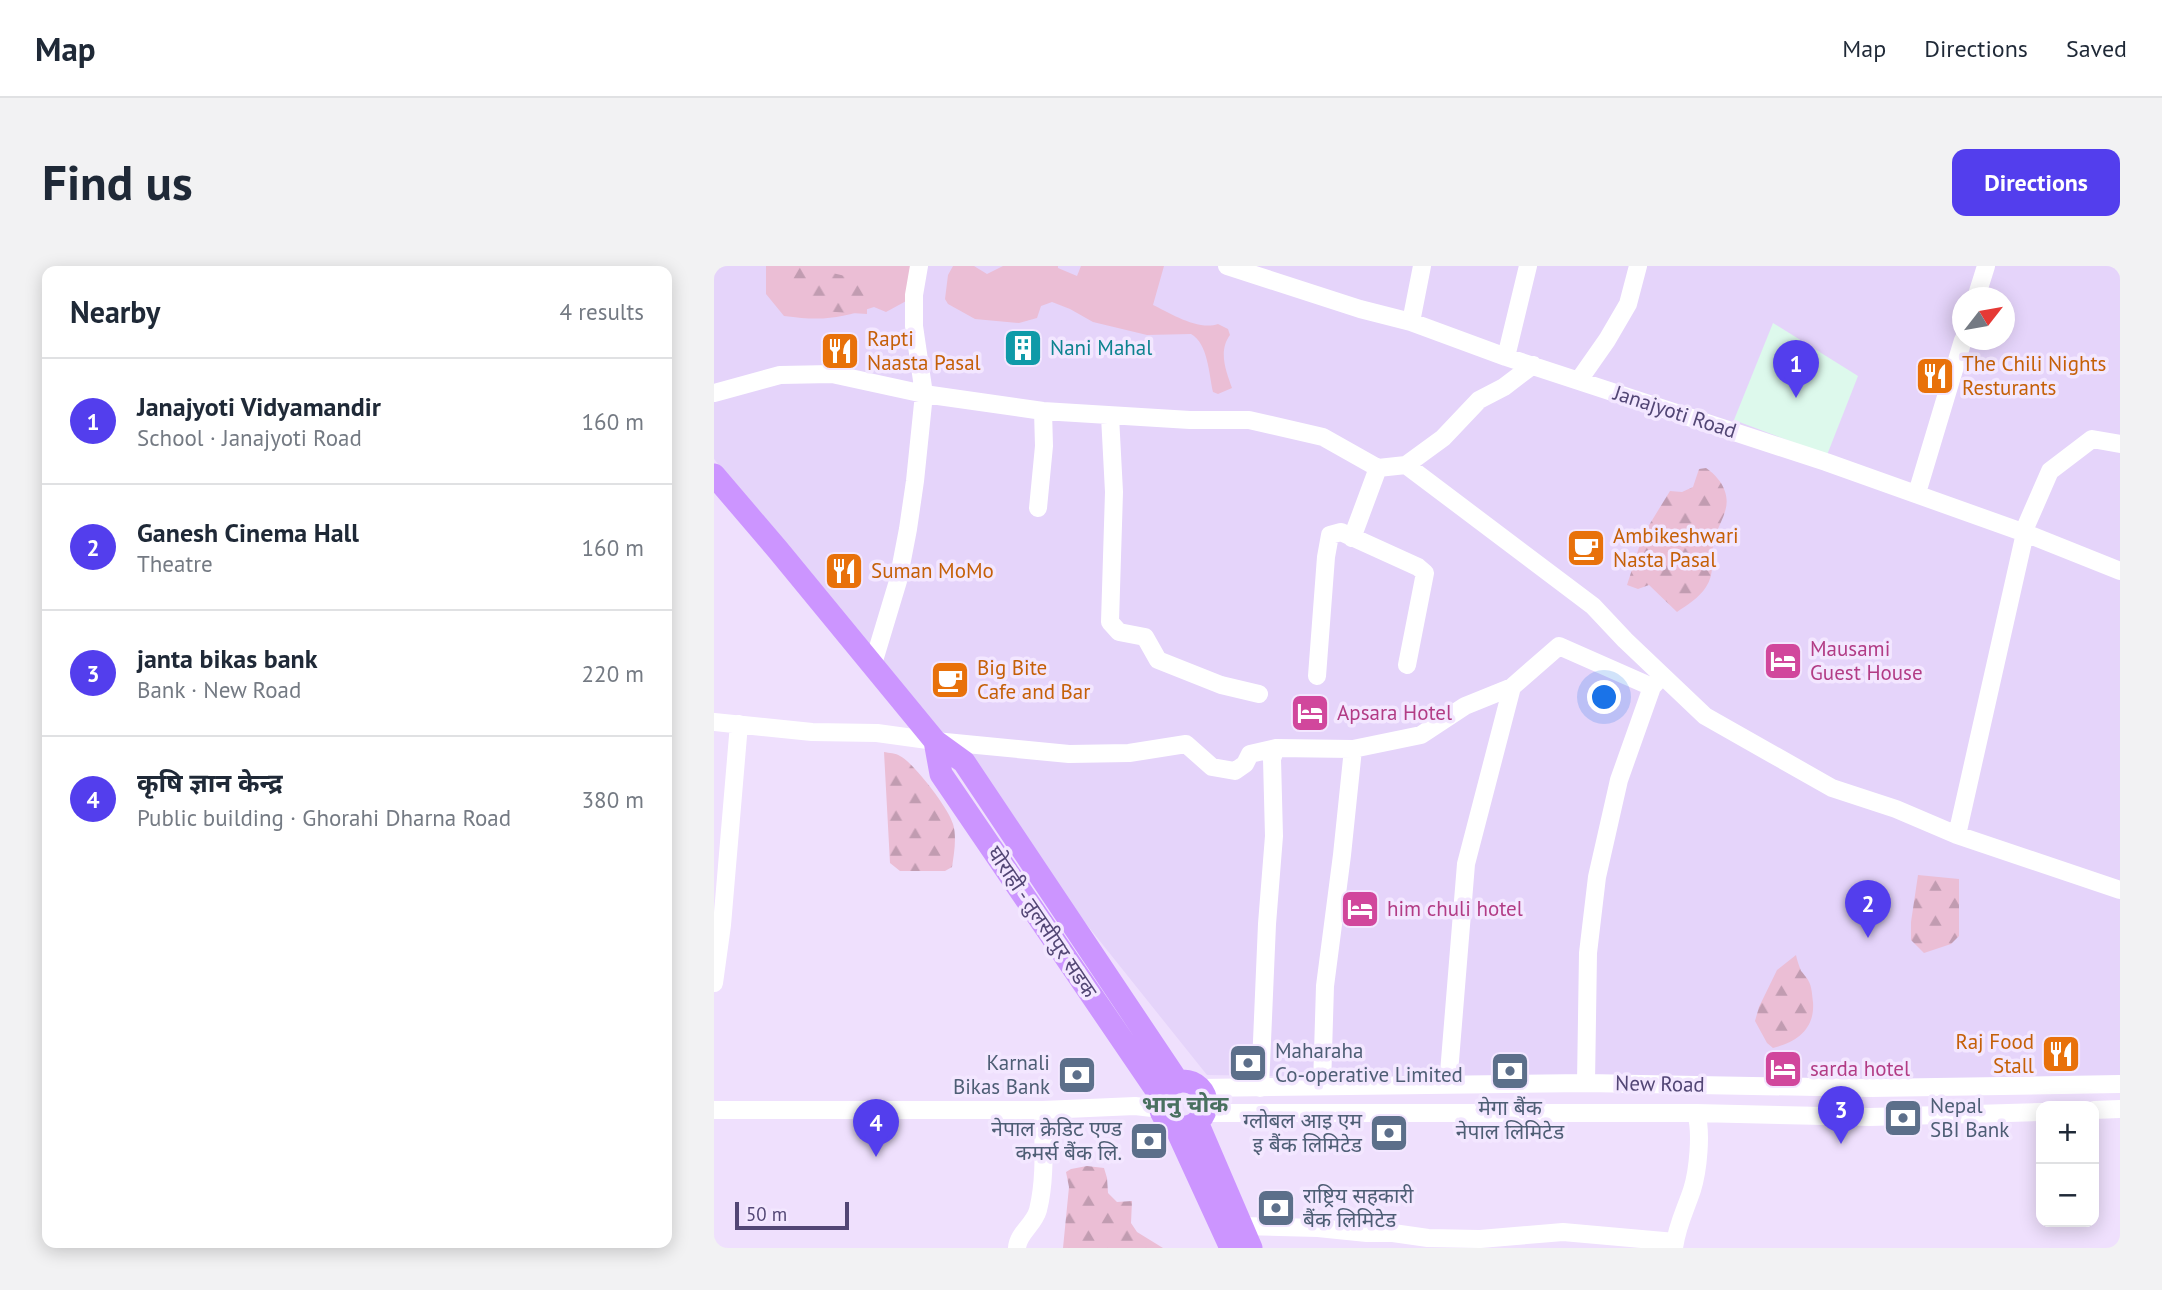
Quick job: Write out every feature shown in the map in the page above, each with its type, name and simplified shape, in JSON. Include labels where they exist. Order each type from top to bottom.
[{"type":"main road","name":"घोराही - तुलसीपुर सडक","points":[[714,475],[935,741],[964,762],[1182,1105]]},
{"type":"main road","points":[[1182,1105],[1251,1248]]},
{"type":"main road","points":[[1182,1105],[1231,1248]]},
{"type":"street","points":[[873,664],[898,581],[908,529],[924,394],[914,326],[914,295],[919,266]]},
{"type":"street","name":"Janajyoti Road","points":[[1227,266],[1360,309],[1411,322],[1506,357],[1917,494],[2120,571]]},
{"type":"street","points":[[1411,322],[1422,266]]},
{"type":"street","points":[[1506,357],[1528,266]]},
{"type":"street","points":[[1579,380],[1628,304],[1638,266]]},
{"type":"street","points":[[1979,287],[1986,266]]},
{"type":"street","points":[[1917,494],[1960,350]]},
{"type":"street","points":[[714,393],[780,375],[832,374],[924,394],[1042,411],[1190,420],[1249,420],[1323,437],[1378,468],[1406,465],[1443,438],[1479,400],[1504,387],[1533,365]]},
{"type":"street","points":[[1038,508],[1044,446],[1042,411]]},
{"type":"street","points":[[1110,416],[1114,492],[1110,622],[1119,632],[1145,637],[1158,660],[1221,685],[1259,694]]},
{"type":"street","points":[[1957,835],[2026,526],[2050,471],[2092,439],[2120,444]]},
{"type":"street","points":[[1406,465],[1593,606],[1657,681],[1705,716],[1832,788],[1896,809],[1957,835],[2120,890]]},
{"type":"street","points":[[1352,538],[1378,468]]},
{"type":"street","points":[[1317,676],[1326,557],[1330,535],[1341,532],[1418,567],[1425,573],[1407,665]]},
{"type":"street","points":[[714,722],[812,732],[877,733],[1069,754],[1129,753],[1186,744],[1212,767],[1235,771],[1245,764],[1250,754],[1276,748],[1353,748],[1421,735],[1465,706],[1512,687],[1559,646],[1657,681]]},
{"type":"street","points":[[1586,1083],[1588,953],[1597,877],[1619,780],[1657,681]]},
{"type":"street","points":[[1448,1085],[1466,864],[1512,687]]},
{"type":"street","points":[[714,983],[722,925],[738,724]]},
{"type":"street","points":[[1260,1088],[1274,835],[1272,759],[1276,748]]},
{"type":"street","points":[[1322,1086],[1325,986],[1353,748]]},
{"type":"street","name":"New Road","points":[[1182,1105],[1260,1088],[1322,1086],[1586,1083],[1871,1088],[2120,1084]]},
{"type":"street","points":[[1870,1117],[1871,1088]]},
{"type":"street","points":[[714,1110],[1043,1110],[1182,1105]]},
{"type":"street","name":"New Road","points":[[1182,1105],[1870,1117],[2036,1112]]},
{"type":"street","points":[[2099,1110],[2120,1109]]},
{"type":"street","points":[[1017,1248],[1017,1240],[1030,1226],[1037,1213],[1042,1184],[1043,1110]]},
{"type":"street","points":[[1242,1226],[1318,1228],[1428,1238],[1480,1239],[1563,1232],[1675,1245],[1681,1216],[1693,1188],[1696,1172],[1699,1123],[1696,1113]]},
{"type":"shaded area","points":[[714,266],[2120,266],[2120,1077],[1969,1087],[1207,1075],[714,459]]},
{"type":"shaded area","points":[[1773,323],[1858,376],[1827,455],[1734,420]]},
{"type":"green space","points":[[766,266],[915,266],[908,300],[886,312],[874,307],[820,319],[784,316],[766,294]]},
{"type":"green space","points":[[785,266],[802,266],[867,281],[867,314],[805,310],[799,286],[782,276]]},
{"type":"green space","points":[[953,266],[974,266],[987,274],[1003,266],[1058,266],[1077,276],[1081,266],[1164,266],[1153,305],[1193,323],[1210,326],[1218,324],[1228,329],[1230,335],[1224,354],[1232,388],[1218,394],[1213,392],[1201,344],[1191,334],[1147,335],[1093,322],[1052,302],[1041,306],[1037,318],[1019,323],[975,319],[948,304],[945,299],[948,275]]},
{"type":"green space","points":[[1706,468],[1721,483],[1727,500],[1726,507],[1715,536],[1709,582],[1696,598],[1677,612],[1649,585],[1638,589],[1627,585],[1643,535],[1670,491],[1682,492],[1693,487],[1699,469]]},
{"type":"green space","points":[[884,752],[898,755],[914,767],[950,817],[954,829],[954,851],[952,867],[945,871],[900,871],[890,863]]},
{"type":"green space","points":[[1918,875],[1959,879],[1959,936],[1951,944],[1924,953],[1911,940]]},
{"type":"green space","points":[[1796,955],[1811,988],[1811,1020],[1797,1038],[1773,1048],[1767,1043],[1755,1021],[1777,970]]},
{"type":"green space","points":[[1087,1166],[1104,1168],[1108,1193],[1117,1202],[1132,1201],[1131,1223],[1137,1232],[1163,1248],[1063,1248],[1069,1187],[1066,1172]]},
{"type":"place","name":"Nani Mahal","points":[[1023,348]]},
{"type":"place","name":"Rapti Naasta Pasal","points":[[840,351]]},
{"type":"place","name":"The Chili Nights Resturants","points":[[1935,376]]},
{"type":"place","name":"Janajyoti Vidyamandir","points":[[1796,398]]},
{"type":"place","name":"Ambikeshwari Nasta Pasal","points":[[1586,548]]},
{"type":"place","name":"Suman MoMo","points":[[844,571]]},
{"type":"place","name":"Mausami Guest House","points":[[1783,661]]},
{"type":"place","name":"Big Bite Cafe and Bar","points":[[950,680]]},
{"type":"place","name":"Apsara Hotel","points":[[1310,713]]},
{"type":"place","name":"him chuli hotel","points":[[1360,909]]},
{"type":"place","name":"Ganesh Cinema Hall","points":[[1868,938]]},
{"type":"place","name":"Raj Food Stall","points":[[2061,1054]]},
{"type":"place","name":"Maharaha Co-operative Limited","points":[[1248,1063]]},
{"type":"place","name":"sarda hotel","points":[[1783,1069]]},
{"type":"place","name":"मेगा बैंक नेपाल लिमिटेड","points":[[1510,1071]]},
{"type":"place","name":"Karnali Bikas Bank","points":[[1077,1075]]},
{"type":"place","name":"Nepal SBI Bank","points":[[1903,1118]]},
{"type":"place","name":"ग्लोबल आइ एम इ बैंक लिमिटेड","points":[[1389,1133]]},
{"type":"place","name":"नेपाल क्रेडिट एण्ड कमर्स बैंक लि.","points":[[1149,1141]]},
{"type":"place","name":"janta bikas bank","points":[[1841,1144]]},
{"type":"place","name":"कृषि ज्ञान केन्द्र","points":[[876,1157]]},
{"type":"place","name":"राष्ट्रिय सहकारी बैंक लिमिटेड","points":[[1276,1208]]},
{"type":"district","name":"भानु चोक","points":[[1185,1104]]}]
